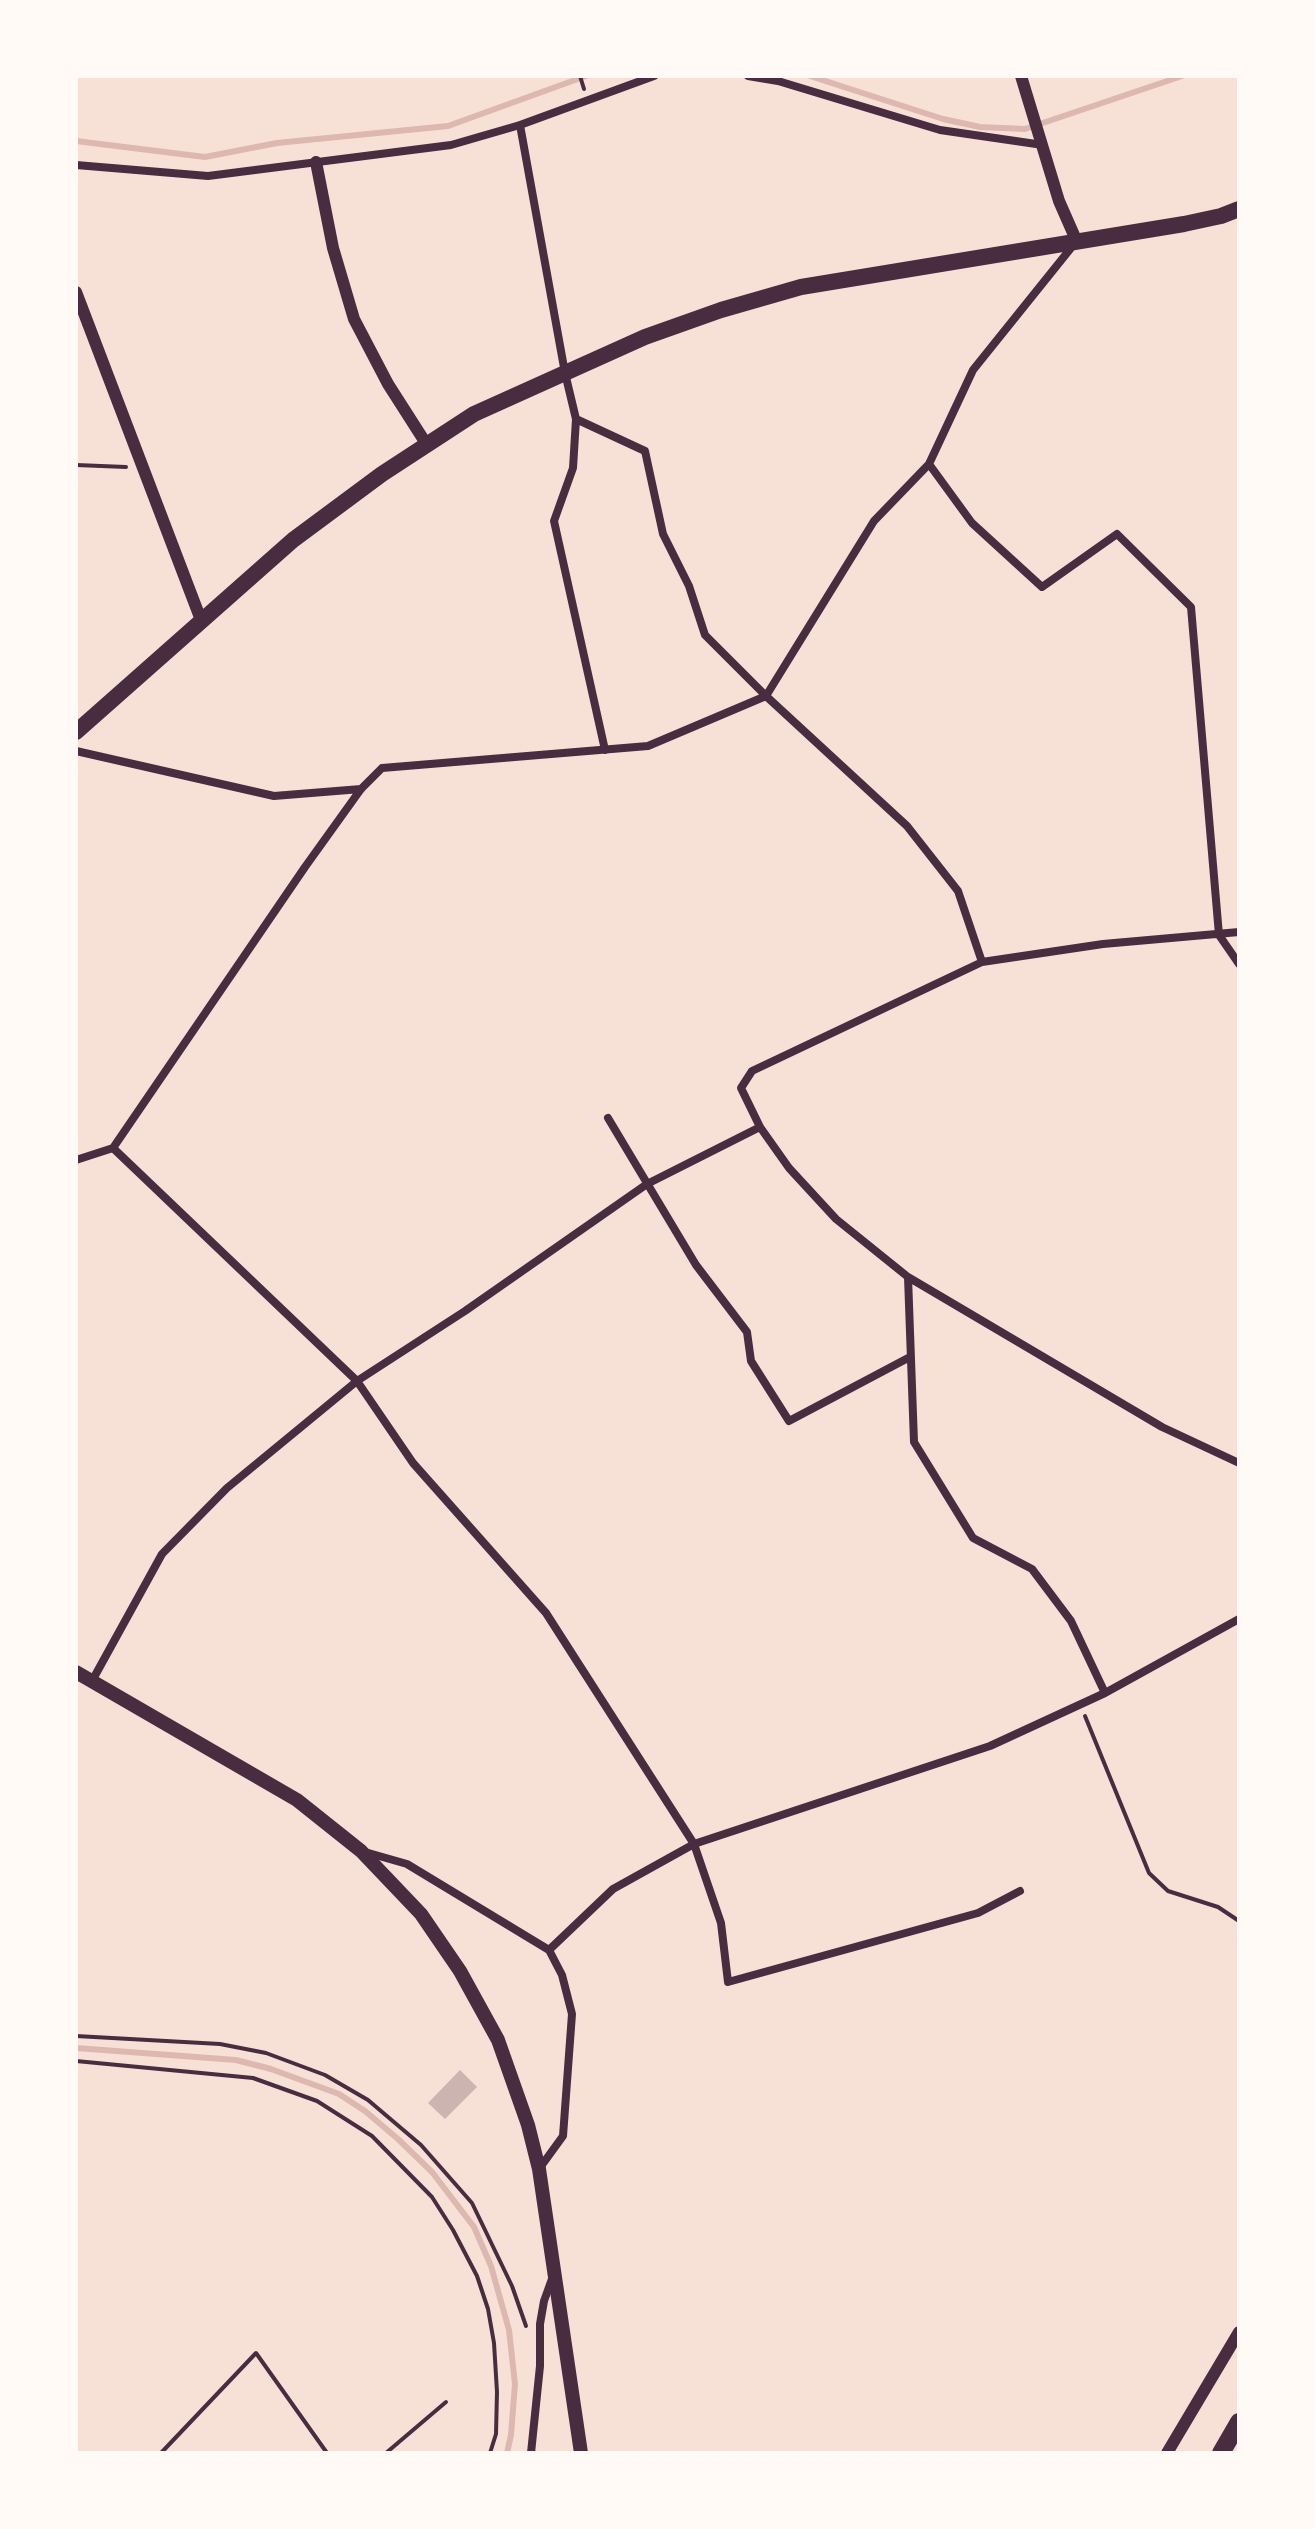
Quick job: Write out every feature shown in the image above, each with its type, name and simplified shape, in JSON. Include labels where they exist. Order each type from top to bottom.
[{"type":"highway","points":[[1221,2453],[1239,2422]]},
{"type":"main road","points":[[76,732],[293,540],[382,474],[474,414],[565,373],[657,333],[721,310],[801,287],[1184,224],[1239,209]]},
{"type":"main road","points":[[76,1672],[297,1800],[361,1851],[421,1914],[460,1971],[498,2040],[528,2125],[539,2169],[581,2453]]},
{"type":"street","points":[[76,165],[208,176],[451,145],[520,125],[654,76]]},
{"type":"street","points":[[748,76],[778,81],[940,130],[1044,145]]},
{"type":"street","points":[[76,1160],[113,1148],[361,789],[382,768],[648,746],[766,696],[874,521],[929,464],[973,370],[1077,242],[1059,201],[1021,76]]},
{"type":"street","points":[[520,125],[576,419],[573,468],[554,521],[605,750]]},
{"type":"street","points":[[316,162],[335,259],[354,319],[388,384],[427,445]]},
{"type":"street","points":[[76,292],[201,620]]},
{"type":"street","points":[[576,419],[645,451],[663,534],[689,586],[705,635],[766,696],[907,826],[958,891],[982,962]]},
{"type":"street","points":[[929,464],[972,523],[1042,587],[1117,534],[1191,607],[1219,935],[1239,964]]},
{"type":"street","points":[[76,751],[274,796],[361,789]]},
{"type":"street","points":[[1239,932],[1103,944],[982,962],[752,1071],[741,1088],[760,1127],[789,1168],[836,1219],[908,1277],[1162,1427],[1239,1463]]},
{"type":"street","points":[[608,1118],[696,1265],[747,1332],[751,1361],[789,1421],[910,1357]]},
{"type":"street","points":[[92,1681],[162,1554],[227,1488],[357,1381],[465,1311],[647,1184],[760,1127]]},
{"type":"street","points":[[113,1148],[357,1381],[413,1463],[546,1613],[694,1844],[721,1923],[728,1982],[978,1913],[1020,1891]]},
{"type":"street","points":[[908,1277],[914,1442],[973,1538],[1032,1569],[1071,1621],[1105,1693]]},
{"type":"street","points":[[549,1950],[613,1889],[694,1844],[990,1746],[1105,1693],[1239,1619]]},
{"type":"street","points":[[361,1851],[407,1864],[549,1950],[562,1975],[572,2014],[563,2136],[539,2169]]},
{"type":"street","points":[[531,2453],[540,2366],[540,2324],[554,2273]]},
{"type":"street","points":[[1167,2453],[1239,2332]]},
{"type":"path","points":[[76,465],[143,468]]},
{"type":"path","points":[[1080,1704],[1149,1873],[1168,1891],[1218,1907],[1239,1921]]},
{"type":"path","points":[[76,2036],[220,2044],[266,2053],[325,2075],[368,2100],[421,2145],[472,2203],[512,2286],[528,2331]]},
{"type":"path","points":[[76,2061],[253,2078],[317,2101],[372,2136],[432,2197],[477,2276],[488,2309],[494,2343],[496,2434],[490,2453]]},
{"type":"path","points":[[161,2453],[256,2353],[327,2453]]},
{"type":"path","points":[[386,2453],[446,2402]]},
{"type":"building","points":[[460,2070],[477,2087],[445,2119],[428,2103]]},
{"type":"waterway","points":[[76,141],[205,157],[277,143],[448,126],[586,76]]},
{"type":"waterway","points":[[810,76],[943,119],[980,127],[1025,129],[1182,76]]},
{"type":"waterway","points":[[76,2048],[236,2060],[271,2069],[339,2094],[398,2139],[432,2172],[474,2227],[491,2266],[509,2330],[515,2384],[507,2453]]}]
